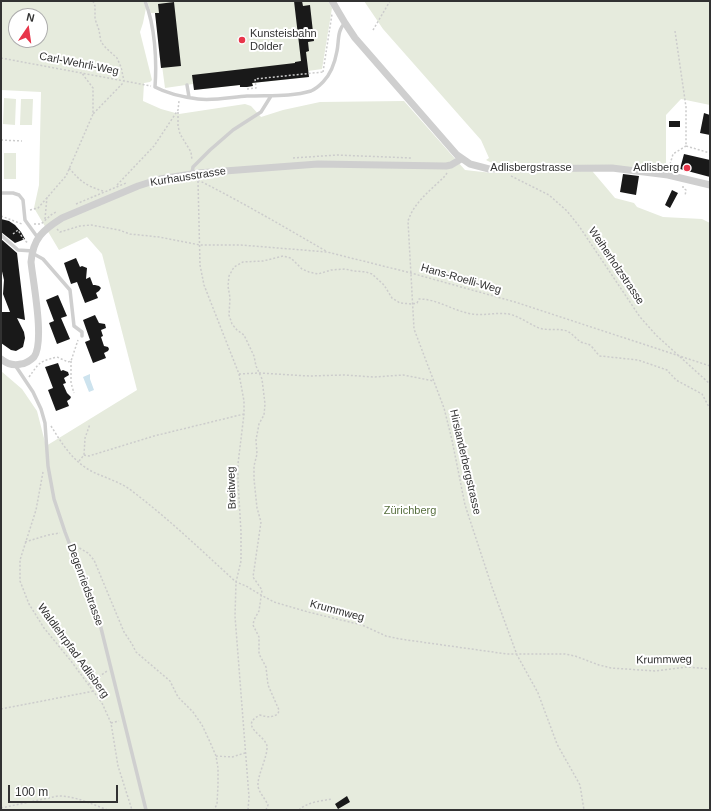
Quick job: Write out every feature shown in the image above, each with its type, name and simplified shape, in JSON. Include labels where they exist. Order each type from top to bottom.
[{"type":"street","name":"Adlisbergstrasse","points":[[332,1],[345,23],[374,60],[461,159],[470,164],[499,170],[612,168],[686,178],[710,185]]},
{"type":"street","name":"Kurhausstrasse","points":[[15,365],[25,364],[34,357],[38,347],[39,332],[31,262],[32,252],[38,238],[51,225],[62,218],[138,186],[192,170],[318,164],[446,166],[461,159]]},
{"type":"street","points":[[1,359],[6,363],[15,365]]},
{"type":"lane","points":[[145,1],[150,14],[156,63],[155,87],[162,91],[179,96],[200,99],[271,96],[302,93],[313,90],[323,82],[332,68],[337,52],[340,30],[345,23]]},
{"type":"lane","points":[[187,85],[189,97]]},
{"type":"lane","points":[[192,170],[210,150],[233,130],[261,112],[271,96]]},
{"type":"lane","points":[[1,193],[13,193],[19,195],[23,200],[25,220],[38,238]]},
{"type":"lane","points":[[1,235],[18,250],[32,252],[43,259],[70,290],[74,326],[82,332],[82,336]]},
{"type":"lane","name":"Degenriedstrasse","points":[[15,365],[33,392],[41,409],[45,423],[48,466],[54,499],[100,624],[146,810]]},
{"type":"path","points":[[24,210],[35,209],[66,176],[93,114],[124,81],[117,58],[101,42],[95,19],[95,6],[93,1]]},
{"type":"path","points":[[373,30],[390,1]]},
{"type":"path","points":[[247,87],[247,89],[256,88],[255,79],[323,72],[332,11]]},
{"type":"path","points":[[675,31],[686,107],[686,146]]},
{"type":"path","name":"Carl-Wehrli-Weg","points":[[1,58],[155,87]]},
{"type":"path","points":[[81,72],[93,88],[93,114]]},
{"type":"path","points":[[179,96],[178,126],[180,134],[191,152],[192,170]]},
{"type":"path","points":[[116,186],[154,146],[178,110]]},
{"type":"path","points":[[1,140],[22,141]]},
{"type":"path","points":[[668,175],[673,154],[686,146],[710,153]]},
{"type":"path","name":"Hirslanderbergstrasse","points":[[451,164],[445,176],[417,203],[410,213],[408,221],[407,230],[414,329],[448,421],[465,505],[495,594],[517,655],[538,693],[556,744],[580,785],[584,810]]},
{"type":"path","points":[[70,168],[79,180],[89,187],[103,192]]},
{"type":"path","name":"Weiherholzstrasse","points":[[499,170],[549,195],[567,211],[588,238],[640,317],[657,336],[710,384]]},
{"type":"path","points":[[685,196],[686,190],[683,188],[686,178]]},
{"type":"path","name":"Breitweg","points":[[248,810],[235,616],[236,582],[240,560],[241,532],[238,464],[244,414],[244,394],[239,374],[204,285],[200,265],[198,180],[253,208],[327,252]]},
{"type":"path","points":[[45,219],[47,197]]},
{"type":"path","points":[[1,216],[29,227]]},
{"type":"path","name":"Hans-Roelli-Weg","points":[[51,225],[60,232],[80,226],[91,225],[130,234],[159,237],[200,245],[241,245],[327,252],[515,302],[710,366]]},
{"type":"path","points":[[13,234],[18,230],[23,238]]},
{"type":"path","points":[[266,810],[268,805],[262,796],[258,785],[267,750],[266,744],[263,738],[256,734],[252,727],[252,721],[256,717],[260,715],[268,717],[273,716],[278,714],[279,710],[268,685],[266,667],[259,654],[259,637],[253,625],[254,620],[259,613],[262,590],[253,577],[260,522],[257,508],[254,466],[257,454],[256,440],[259,424],[264,415],[265,404],[262,379],[254,356],[244,335],[232,324],[229,315],[229,276],[234,267],[243,262],[263,261],[283,256],[290,258],[309,272],[318,274],[331,270],[345,269],[372,274],[384,285],[392,298],[400,303],[412,304],[417,303],[419,299],[428,299],[473,315],[507,314],[524,319],[540,328],[566,330],[582,343],[592,346],[596,353],[600,356],[638,360],[667,370],[676,380],[702,394],[710,409]]},
{"type":"path","points":[[74,393],[71,361],[78,338],[82,336]]},
{"type":"path","points":[[24,380],[30,376],[33,369],[42,361],[57,357],[68,362],[71,361]]},
{"type":"path","points":[[239,374],[259,373],[309,376],[344,375],[387,377],[403,375],[434,381]]},
{"type":"path","points":[[84,455],[89,456],[154,436],[244,414]]},
{"type":"path","name":"Krummweg","points":[[45,423],[50,425],[65,448],[79,462],[87,468],[132,490],[236,582],[274,602],[362,625],[386,636],[456,648],[517,655],[565,654],[611,668],[655,671],[687,667],[710,669]]},
{"type":"path","points":[[79,462],[84,455],[85,438],[90,424]]},
{"type":"path","name":"Waldlehrpfad Adlisberg","points":[[48,466],[44,471],[34,516],[20,560],[20,581],[29,604],[44,628],[90,684],[102,703],[111,723],[118,766],[132,810]]},
{"type":"path","points":[[25,542],[48,535],[65,532]]},
{"type":"path","points":[[69,542],[88,553],[94,560],[124,632],[136,652],[170,681],[178,697],[193,712],[202,725],[216,756],[218,768],[218,785],[214,810]]},
{"type":"path","points":[[90,684],[112,668]]},
{"type":"path","points":[[1,709],[94,691]]},
{"type":"path","points":[[111,723],[123,720]]},
{"type":"path","points":[[216,756],[232,757],[245,753]]},
{"type":"path","points":[[1,808],[58,796],[67,796],[108,810]]},
{"type":"path","points":[[299,810],[308,804],[332,799]]},
{"type":"green space","name":"Zürichberg","points":[[1,1],[143,1],[146,8],[140,32],[152,80],[144,83],[143,101],[161,109],[179,114],[245,104],[251,106],[261,117],[283,110],[320,102],[404,101],[465,170],[492,173],[532,172],[530,163],[492,163],[486,160],[489,158],[481,140],[383,29],[364,1],[710,1],[710,105],[681,99],[666,115],[666,172],[591,166],[593,172],[615,198],[634,203],[637,207],[663,217],[702,219],[710,223],[710,810],[1,810],[1,371],[22,389],[37,411],[46,446],[137,390],[102,254],[87,237],[59,250],[34,208],[39,185],[41,92],[1,90]]},
{"type":"green space","name":"Kunsteisbahn Dolder","points":[[147,1],[328,1],[332,8],[322,69],[308,71],[309,77],[253,83],[253,86],[240,87],[239,85],[194,90],[193,84],[165,88],[155,13],[151,13]]},
{"type":"green space","points":[[4,98],[16,99],[15,125],[3,124]]},
{"type":"green space","points":[[21,99],[33,99],[32,125],[20,125]]},
{"type":"green space","points":[[4,153],[16,153],[16,179],[4,179]]},
{"type":"water","points":[[90,374],[90,379],[94,390],[89,392],[83,377]]},
{"type":"building","points":[[294,1],[302,1],[303,6],[310,5],[314,41],[308,42],[309,51],[306,52],[309,77],[252,83],[253,86],[247,87],[240,87],[240,85],[194,90],[192,75],[295,63],[301,61]]},
{"type":"building","points":[[174,2],[181,66],[161,68],[155,13],[159,13],[158,4]]},
{"type":"building","points":[[704,113],[710,115],[710,135],[700,133]]},
{"type":"building","points":[[669,121],[680,121],[680,127],[669,127]]},
{"type":"building","points":[[684,154],[710,160],[710,177],[680,169]]},
{"type":"building","points":[[623,174],[639,176],[636,195],[620,192]]},
{"type":"building","points":[[672,190],[678,193],[670,208],[665,205]]},
{"type":"building","points":[[1,219],[9,221],[15,225],[25,239],[15,243],[1,232]]},
{"type":"building","points":[[1,239],[17,253],[25,320],[17,318],[24,332],[25,338],[23,347],[16,351],[11,350],[1,343],[1,312],[10,312],[3,294],[4,280],[1,267]]},
{"type":"building","points":[[76,258],[80,267],[82,266],[87,268],[86,279],[90,277],[93,285],[101,288],[96,293],[98,298],[85,303],[77,282],[71,284],[64,263]]},
{"type":"building","points":[[58,295],[67,316],[61,318],[70,339],[57,344],[49,323],[54,321],[46,300]]},
{"type":"building","points":[[95,315],[99,323],[105,324],[106,328],[101,330],[103,336],[101,337],[104,346],[108,347],[109,349],[104,353],[106,358],[93,363],[85,342],[90,340],[83,320]]},
{"type":"building","points":[[58,363],[61,371],[63,370],[68,372],[69,375],[64,378],[66,383],[63,384],[67,393],[71,397],[67,401],[69,406],[56,411],[48,390],[53,388],[45,367]]},
{"type":"building","points":[[347,796],[350,802],[338,809],[335,804]]},
{"type":"place","name":"Kunsteisbahn Dolder","points":[[242,40]]},
{"type":"place","name":"Adlisberg","points":[[687,168]]}]
